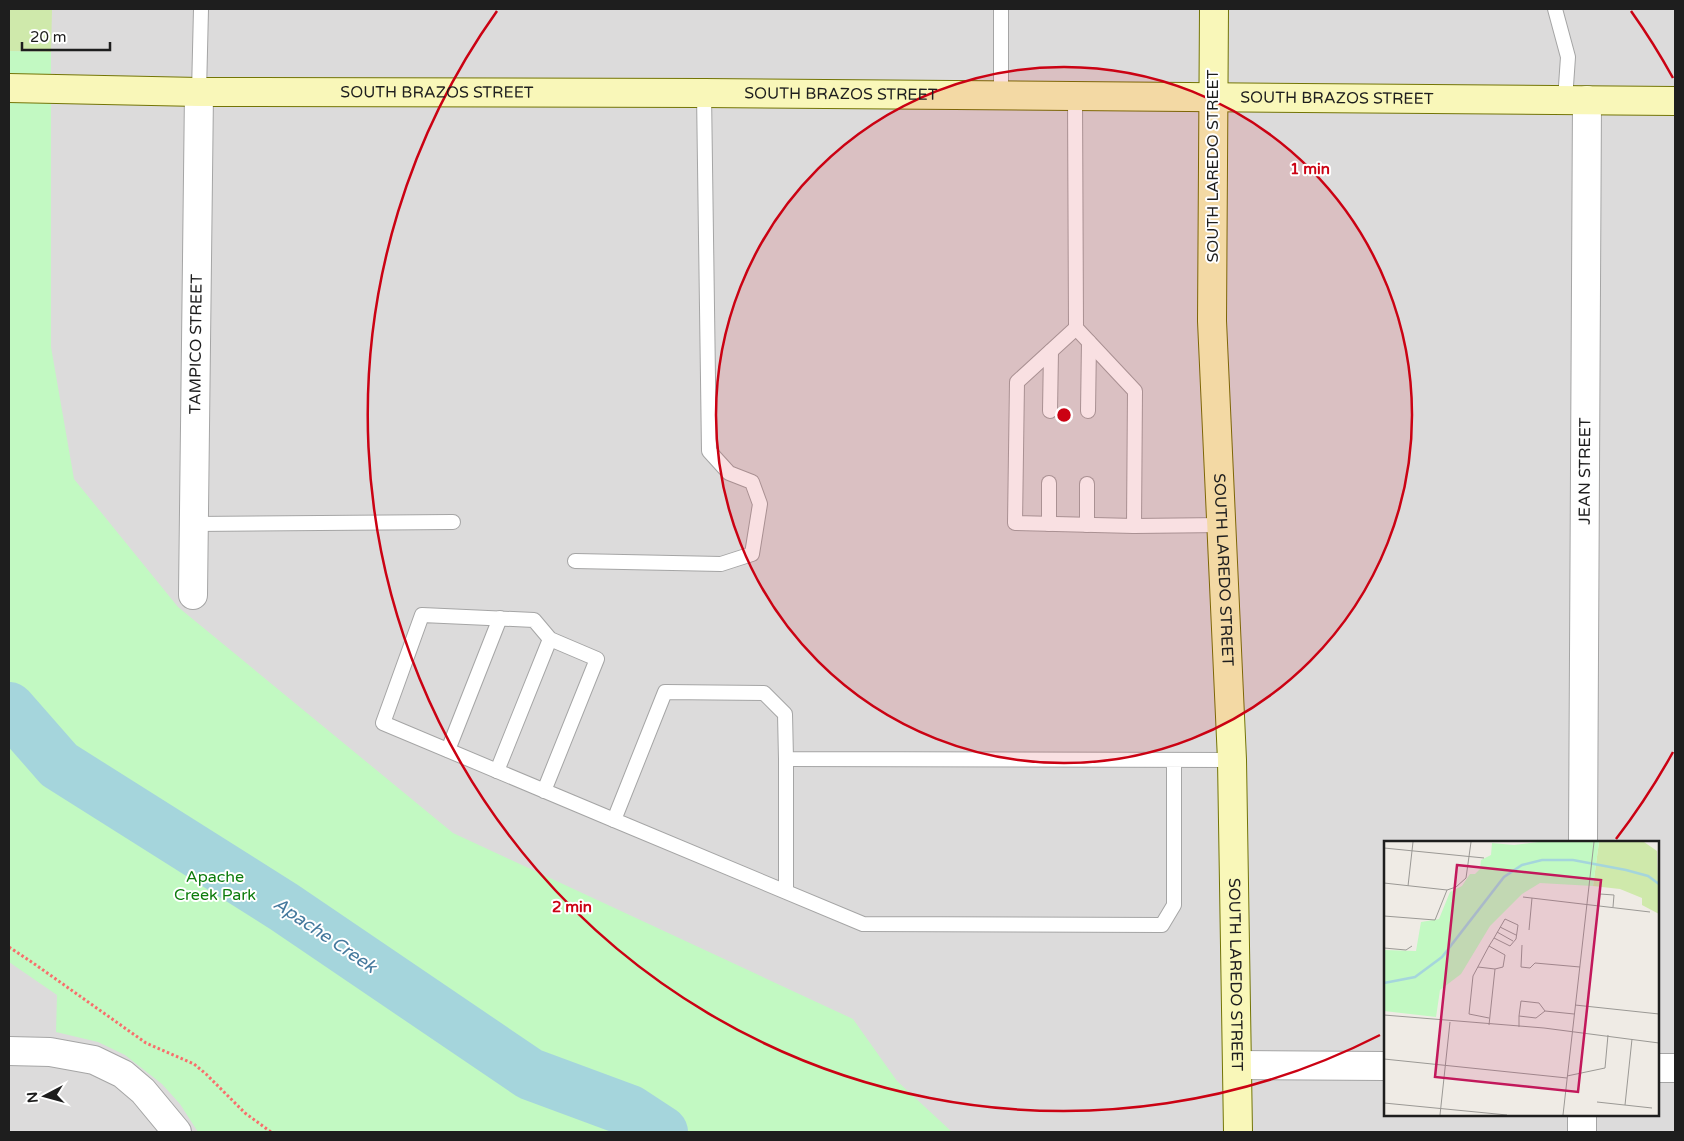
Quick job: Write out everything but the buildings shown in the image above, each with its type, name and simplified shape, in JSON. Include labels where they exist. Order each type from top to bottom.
[{"type":"street","name":"SOUTH LAREDO STREET","points":[[1214,9],[1212,321],[1232,760],[1238,1132]]},
{"type":"street","name":"SOUTH BRAZOS STREET","points":[[9,88],[199,92],[704,93],[1675,101]]},
{"type":"street","name":"TAMPICO STREET","points":[[193,595],[199,92]]},
{"type":"street","name":"JEAN STREET","points":[[1576,100],[1583,841]]},
{"type":"street","points":[[9,1051],[50,1052],[94,1060],[123,1074],[143,1091],[177,1132]]},
{"type":"street","points":[[1237,1065],[1384,1066]]},
{"type":"street","points":[[1659,1068],[1675,1068]]},
{"type":"street","points":[[1582,1116],[1582,1132]]},
{"type":"lane","points":[[199,92],[201,9]]},
{"type":"lane","points":[[1001,9],[1001,95]]},
{"type":"lane","points":[[1555,9],[1568,58],[1576,100]]},
{"type":"lane","points":[[575,561],[721,564],[752,554],[760,504],[752,482],[729,473],[709,451],[704,93]]},
{"type":"lane","points":[[1075,96],[1076,328],[1135,391],[1134,526]]},
{"type":"lane","points":[[1076,328],[1016,382],[1015,524],[1222,525]]},
{"type":"lane","points":[[1088,411],[1090,342]]},
{"type":"lane","points":[[1050,411],[1051,351]]},
{"type":"lane","points":[[1049,482],[1050,524]]},
{"type":"lane","points":[[1087,484],[1087,525]]},
{"type":"lane","points":[[194,524],[453,522]]},
{"type":"lane","points":[[544,791],[597,659],[550,639],[534,620],[422,615],[383,723],[544,791],[863,924],[1162,924],[1174,905],[1174,761]]},
{"type":"lane","points":[[448,750],[500,618]]},
{"type":"lane","points":[[497,771],[550,639]]},
{"type":"lane","points":[[614,820],[665,692],[764,693],[785,714],[786,892]]},
{"type":"lane","points":[[786,758],[1232,760]]},
{"type":"path","points":[[9,947],[146,1043],[194,1064],[245,1113],[271,1132]]},
{"type":"shaded area","points":[[9,9],[1675,9],[1675,1132],[9,1132]]},
{"type":"green space","points":[[9,9],[52,9],[51,52],[9,51]]},
{"type":"green space","name":"Apache Creek Park","points":[[9,51],[51,52],[51,347],[74,479],[178,607],[453,833],[853,1019],[897,1081],[952,1132],[198,1132],[180,1104],[162,1084],[125,1055],[98,1042],[56,1032],[57,995],[9,962]]},
{"type":"waterway","name":"Apache Creek","points":[[9,708],[59,765],[284,907],[530,1074],[630,1111],[662,1132]]}]
